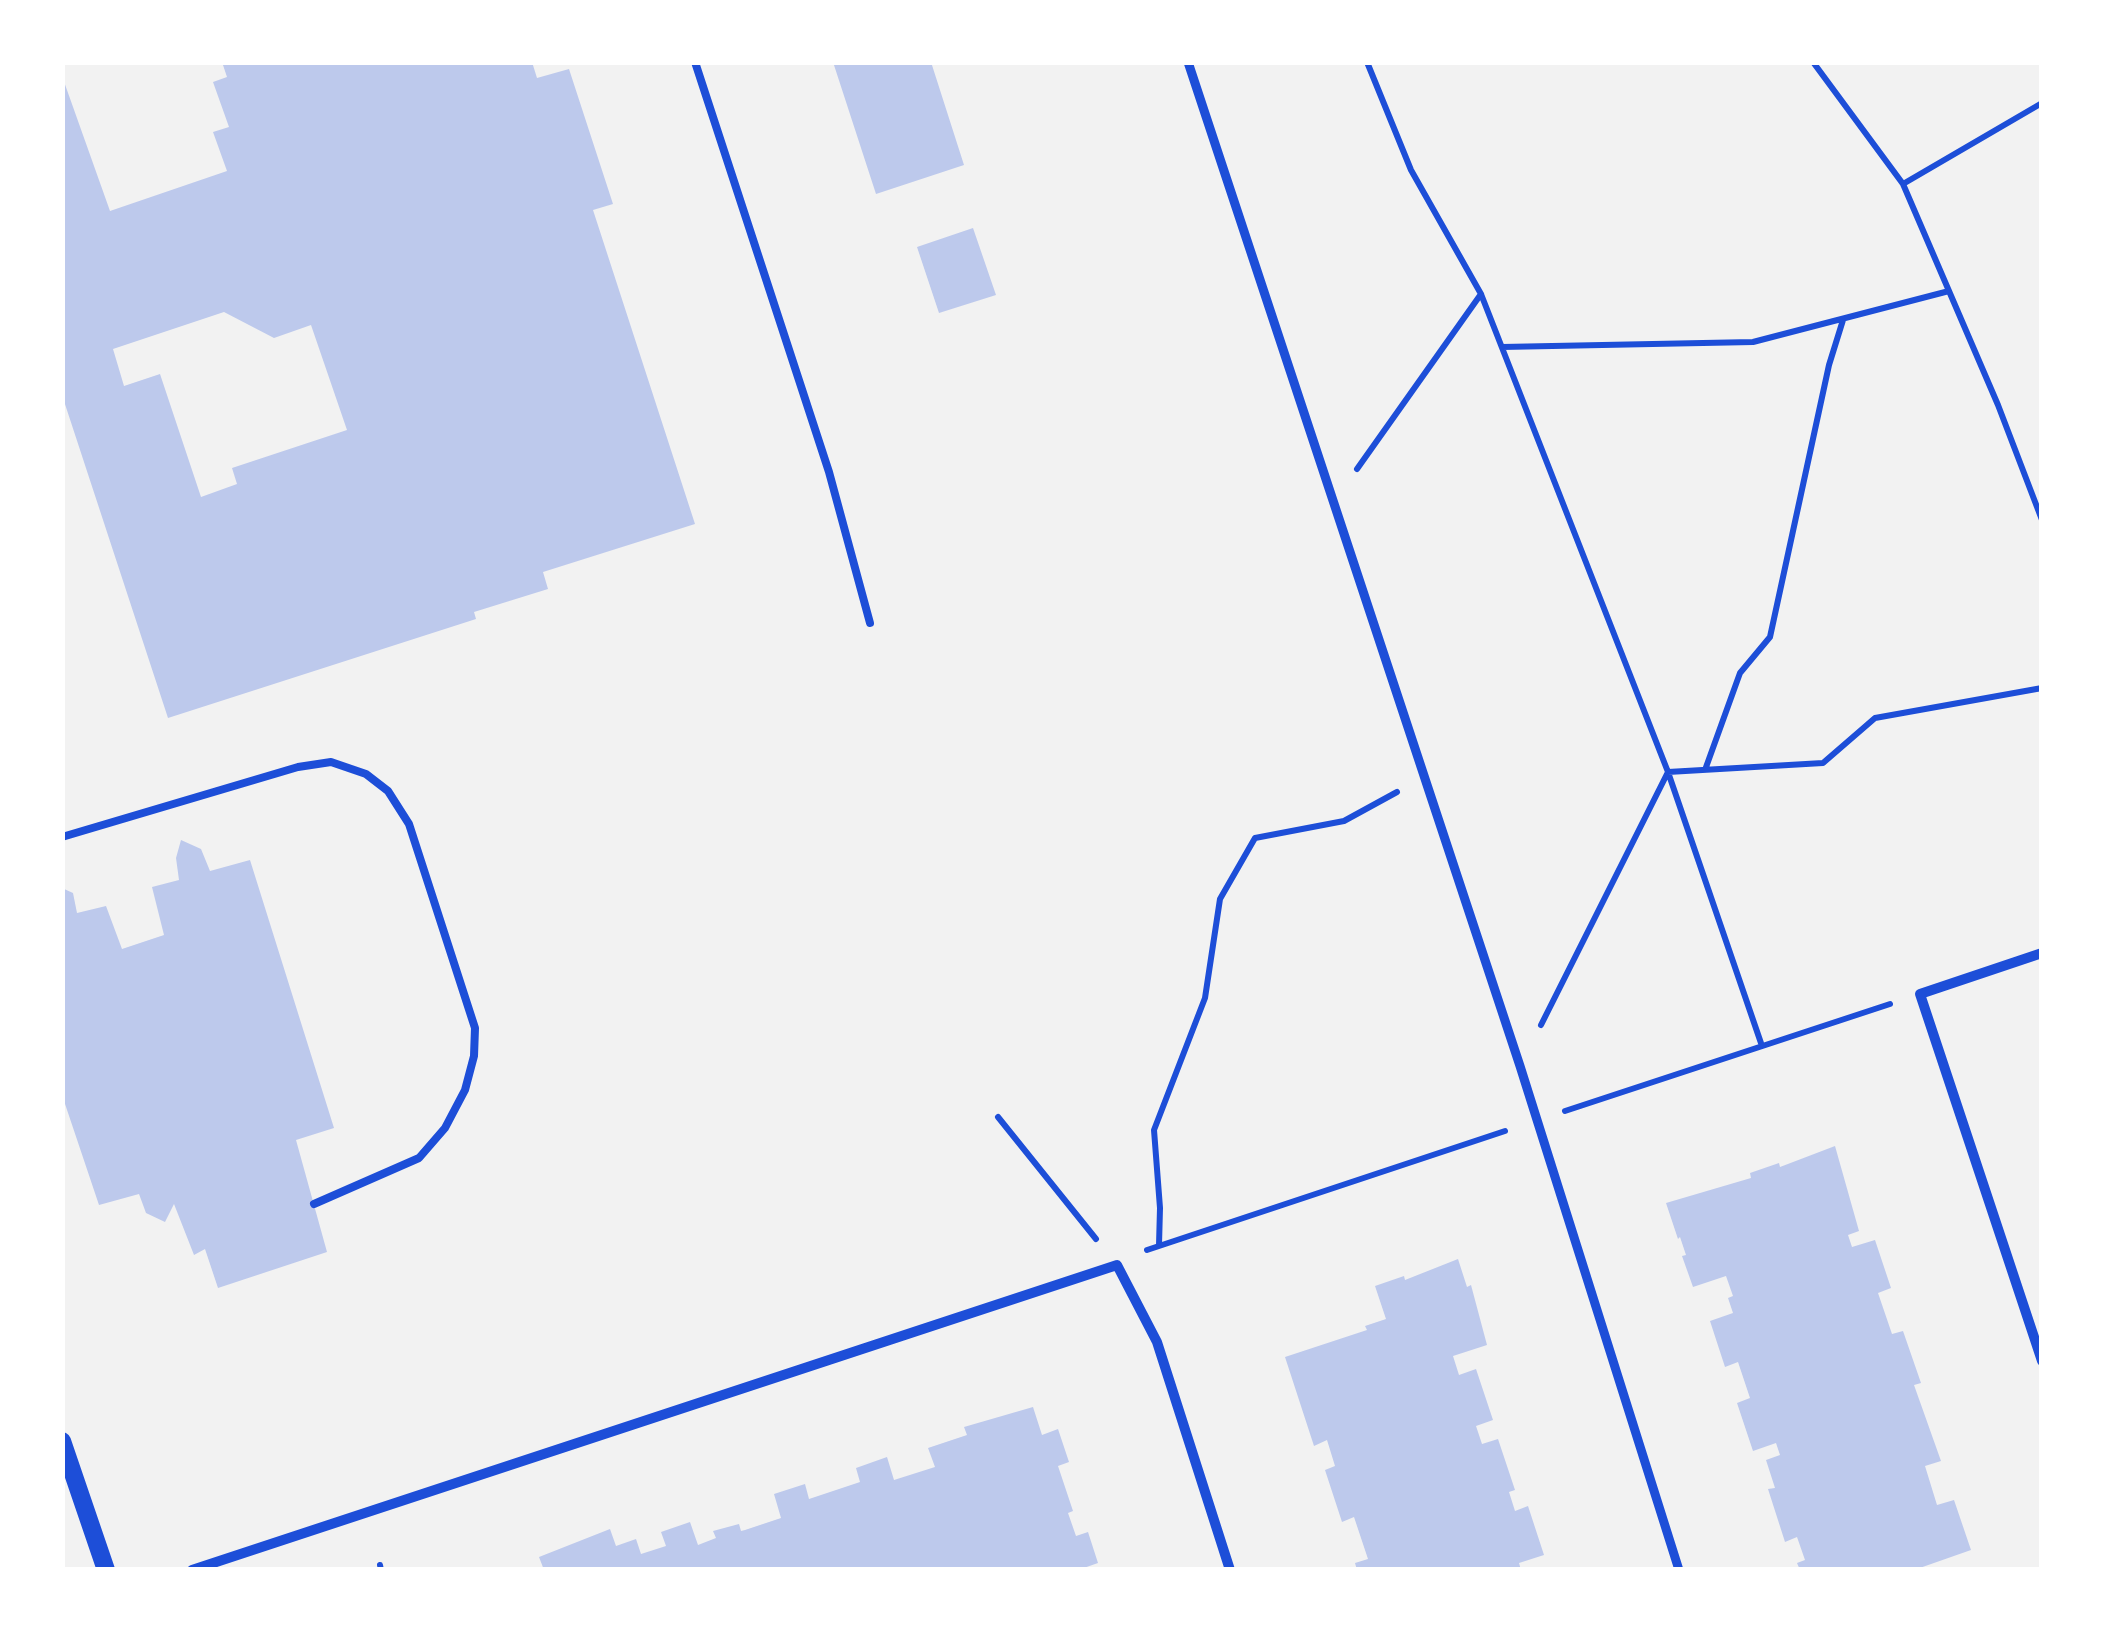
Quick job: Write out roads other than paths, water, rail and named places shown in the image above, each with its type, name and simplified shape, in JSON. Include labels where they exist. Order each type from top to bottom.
[{"type":"street","points":[[1188,62],[1520,1066],[1679,1570]]},
{"type":"street","points":[[2042,953],[1920,994],[2042,1361]]},
{"type":"street","points":[[192,1570],[1116,1265],[1157,1342],[1230,1570]]},
{"type":"street","points":[[62,1440],[106,1570]]},
{"type":"lane","points":[[695,62],[829,472],[870,623]]},
{"type":"lane","points":[[62,837],[298,767],[331,762],[366,774],[388,792],[409,824],[474,1028],[474,1056],[466,1090],[452,1116],[419,1158],[314,1204]]}]
